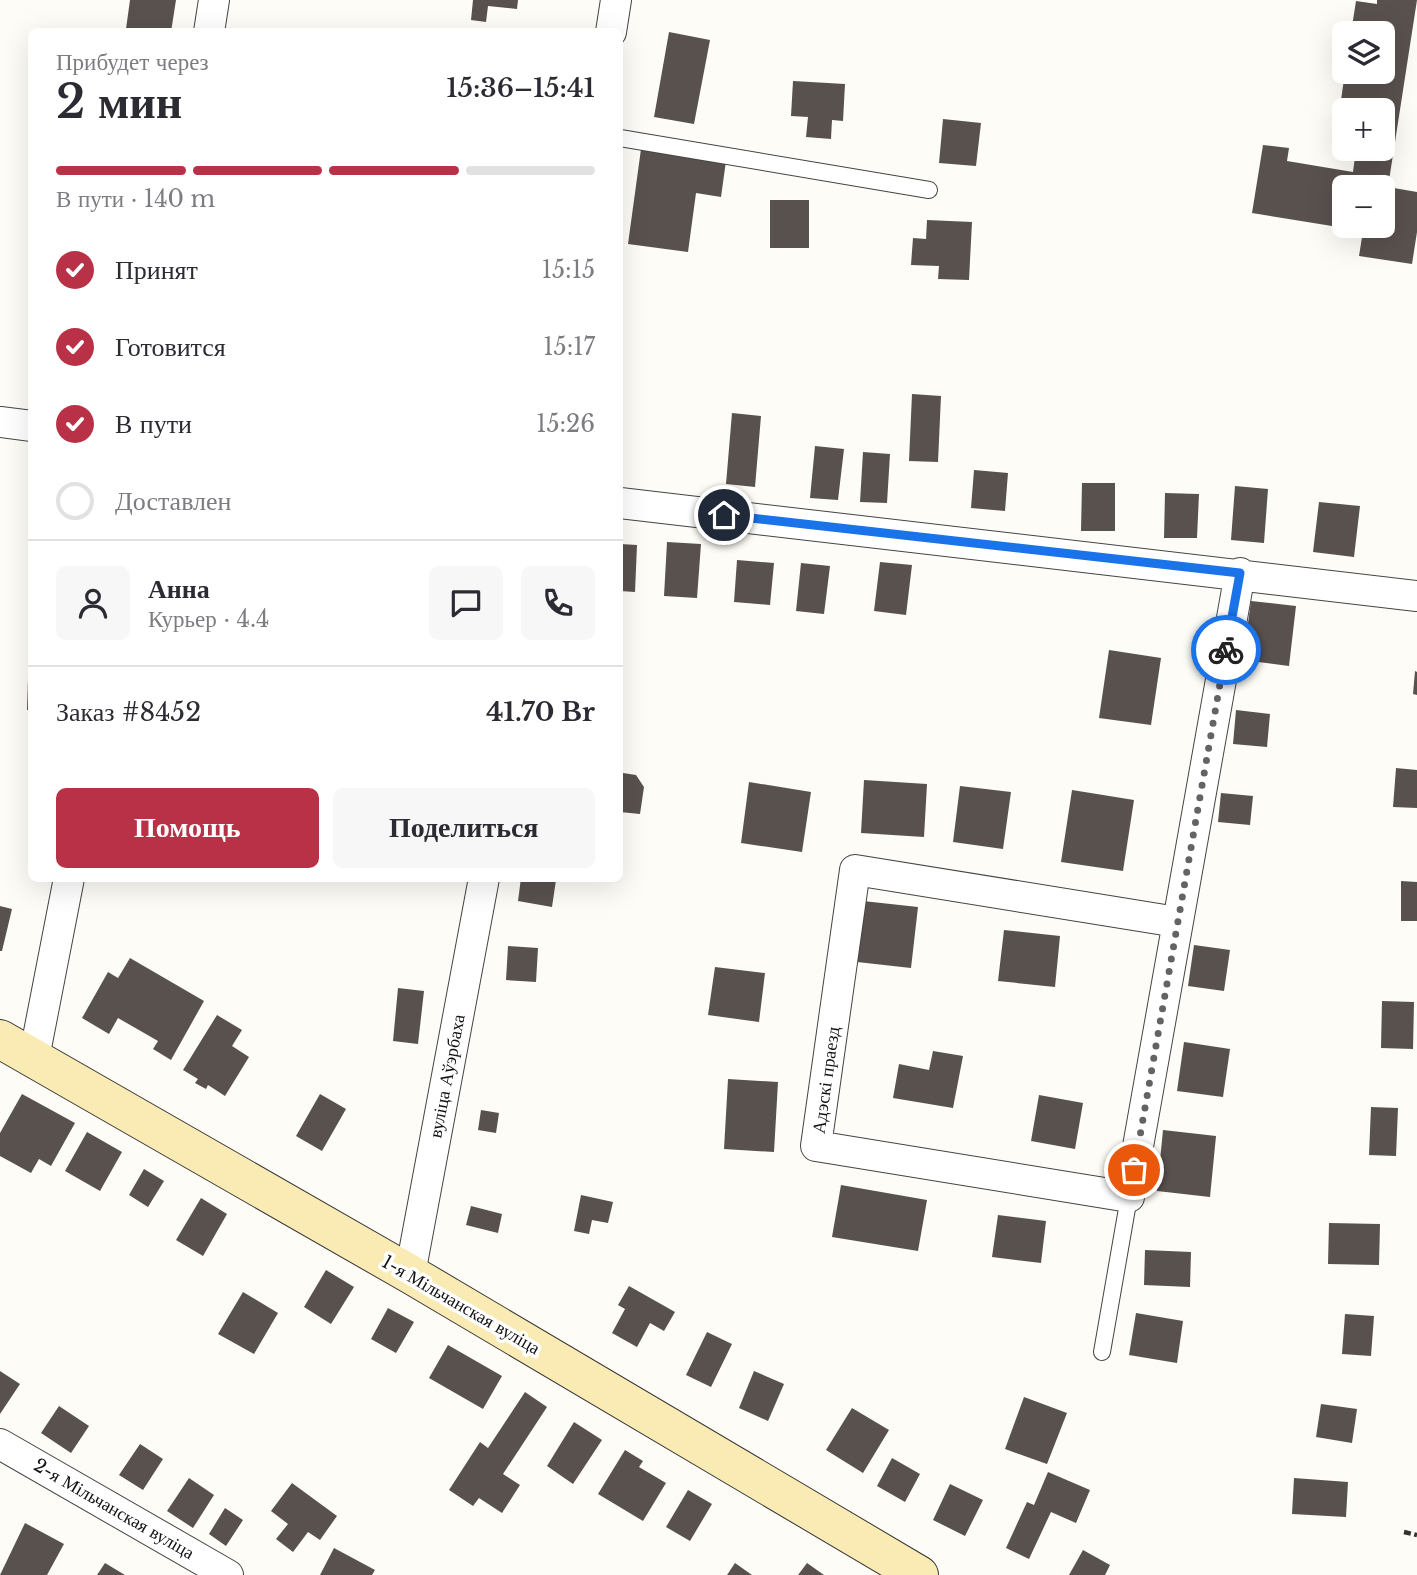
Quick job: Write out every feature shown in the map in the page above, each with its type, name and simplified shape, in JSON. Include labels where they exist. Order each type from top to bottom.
[{"type":"street","points":[[210,28],[214,0]]},
{"type":"street","points":[[612,28],[616,0]]},
{"type":"street","points":[[0,422],[28,426]]},
{"type":"street","points":[[623,503],[1240,573],[1417,596]]},
{"type":"street","points":[[1129,1197],[1240,573]]},
{"type":"street","name":"Адэскі праезд","points":[[1129,1197],[816,1146],[855,870],[1177,922]]},
{"type":"street","points":[[34,1058],[68,882]]},
{"type":"street","name":"вуліца Аўэрбаха","points":[[410,1274],[483,882]]},
{"type":"street","name":"1-я Мільчанская вуліца","points":[[0,1039],[410,1274],[919,1575]]},
{"type":"street","name":"2-я Мільчанская вуліца","points":[[0,1444],[228,1575]]},
{"type":"lane","points":[[623,139],[929,190]]},
{"type":"lane","points":[[1102,1352],[1129,1197]]},
{"type":"path","points":[[1404,1532],[1417,1535]]},
{"type":"building","points":[[130,0],[176,0],[172,28],[126,28]]},
{"type":"building","points":[[473,0],[518,0],[517,9],[488,6],[486,22],[471,20]]},
{"type":"building","points":[[1377,0],[1417,0],[1395,142],[1395,98],[1341,98],[1343,84],[1395,84],[1395,21],[1353,21],[1356,1],[1377,4]]},
{"type":"building","points":[[669,32],[710,40],[694,124],[654,117]]},
{"type":"building","points":[[793,81],[845,84],[843,121],[832,120],[831,139],[806,137],[808,117],[791,116]]},
{"type":"building","points":[[943,119],[981,123],[976,166],[939,163]]},
{"type":"building","points":[[1263,145],[1289,148],[1287,161],[1353,172],[1354,161],[1392,161],[1390,175],[1332,175],[1332,226],[1252,213]]},
{"type":"building","points":[[641,149],[726,161],[721,197],[696,193],[688,252],[628,244]]},
{"type":"building","points":[[1395,188],[1417,192],[1417,232],[1412,264],[1359,256],[1362,238],[1395,238]]},
{"type":"building","points":[[770,200],[809,200],[809,248],[770,248]]},
{"type":"building","points":[[927,220],[972,222],[969,280],[938,279],[939,266],[911,265],[913,238],[926,239]]},
{"type":"building","points":[[912,394],[941,396],[938,462],[909,461]]},
{"type":"building","points":[[732,413],[761,416],[755,487],[726,484]]},
{"type":"building","points":[[815,446],[844,449],[838,500],[810,498]]},
{"type":"building","points":[[863,452],[890,454],[887,503],[860,502]]},
{"type":"building","points":[[974,470],[1008,473],[1005,511],[971,508]]},
{"type":"building","points":[[1082,483],[1115,483],[1115,531],[1081,531]]},
{"type":"building","points":[[1235,486],[1268,489],[1264,543],[1231,540]]},
{"type":"building","points":[[1165,493],[1199,494],[1197,538],[1164,538]]},
{"type":"building","points":[[1319,502],[1360,506],[1354,557],[1313,552]]},
{"type":"building","points":[[667,542],[701,544],[697,598],[664,596]]},
{"type":"building","points":[[623,544],[637,545],[635,592],[623,591]]},
{"type":"building","points":[[737,560],[774,563],[770,605],[734,602]]},
{"type":"building","points":[[880,562],[912,565],[906,615],[874,611]]},
{"type":"building","points":[[801,563],[830,566],[824,614],[796,611]]},
{"type":"building","points":[[1251,601],[1296,606],[1289,666],[1243,660]]},
{"type":"building","points":[[1109,650],[1161,658],[1151,725],[1099,718]]},
{"type":"building","points":[[1415,671],[1417,672],[1417,695],[1413,694]]},
{"type":"building","points":[[1236,710],[1270,714],[1267,747],[1233,744]]},
{"type":"building","points":[[1396,768],[1417,770],[1417,808],[1393,807]]},
{"type":"building","points":[[623,773],[636,775],[644,787],[640,814],[623,812]]},
{"type":"building","points":[[864,780],[927,784],[924,837],[861,833]]},
{"type":"building","points":[[749,782],[811,792],[802,852],[741,843]]},
{"type":"building","points":[[960,786],[1011,792],[1003,849],[953,842]]},
{"type":"building","points":[[1072,790],[1134,800],[1123,871],[1061,862]]},
{"type":"building","points":[[1221,793],[1253,796],[1250,825],[1218,822]]},
{"type":"building","points":[[1401,881],[1417,882],[1417,921],[1401,921]]},
{"type":"building","points":[[520,882],[556,882],[552,907],[518,901]]},
{"type":"building","points":[[863,901],[918,907],[911,968],[857,962]]},
{"type":"building","points":[[0,906],[12,909],[2,951],[0,951]]},
{"type":"building","points":[[1004,930],[1060,936],[1055,987],[998,981]]},
{"type":"building","points":[[1194,945],[1230,950],[1224,991],[1188,986]]},
{"type":"building","points":[[508,946],[538,948],[536,982],[506,980]]},
{"type":"building","points":[[130,958],[204,1001],[171,1060],[153,1049],[158,1041],[118,1018],[109,1034],[82,1018],[108,972],[118,978]]},
{"type":"building","points":[[715,967],[765,973],[759,1022],[708,1015]]},
{"type":"building","points":[[398,988],[424,991],[418,1044],[393,1041]]},
{"type":"building","points":[[1382,1001],[1414,1002],[1413,1049],[1381,1048]]},
{"type":"building","points":[[217,1015],[242,1030],[232,1046],[249,1057],[225,1096],[208,1085],[206,1089],[195,1083],[198,1079],[183,1070]]},
{"type":"building","points":[[1184,1042],[1230,1049],[1223,1097],[1177,1091]]},
{"type":"building","points":[[933,1051],[963,1056],[953,1108],[893,1098],[899,1064],[929,1070]]},
{"type":"building","points":[[728,1079],[778,1082],[774,1152],[724,1149]]},
{"type":"building","points":[[22,1094],[75,1123],[51,1166],[39,1159],[31,1173],[0,1156],[0,1133]]},
{"type":"building","points":[[320,1094],[346,1109],[322,1151],[296,1136]]},
{"type":"building","points":[[1039,1095],[1083,1103],[1075,1149],[1031,1141]]},
{"type":"building","points":[[1371,1107],[1398,1108],[1396,1156],[1369,1155]]},
{"type":"building","points":[[481,1110],[499,1113],[496,1133],[478,1130]]},
{"type":"building","points":[[1163,1130],[1216,1136],[1210,1197],[1157,1191]]},
{"type":"building","points":[[87,1132],[122,1152],[100,1191],[65,1171]]},
{"type":"building","points":[[144,1169],[164,1181],[148,1207],[129,1195]]},
{"type":"building","points":[[841,1185],[927,1200],[918,1251],[832,1237]]},
{"type":"building","points":[[581,1195],[613,1202],[608,1223],[592,1220],[589,1234],[574,1231]]},
{"type":"building","points":[[201,1198],[227,1214],[203,1256],[176,1240]]},
{"type":"building","points":[[471,1206],[502,1214],[498,1233],[466,1225]]},
{"type":"building","points":[[998,1215],[1046,1221],[1041,1263],[992,1257]]},
{"type":"building","points":[[1329,1223],[1380,1224],[1379,1265],[1328,1264]]},
{"type":"building","points":[[1145,1250],[1191,1252],[1190,1287],[1144,1285]]},
{"type":"building","points":[[326,1270],[354,1287],[331,1324],[304,1307]]},
{"type":"building","points":[[629,1286],[675,1312],[664,1331],[650,1323],[637,1347],[612,1333],[625,1309],[618,1305]]},
{"type":"building","points":[[243,1292],[278,1313],[254,1354],[218,1334]]},
{"type":"building","points":[[388,1308],[414,1322],[396,1353],[371,1339]]},
{"type":"building","points":[[1136,1313],[1183,1321],[1177,1363],[1129,1355]]},
{"type":"building","points":[[1345,1314],[1374,1316],[1371,1356],[1342,1354]]},
{"type":"building","points":[[707,1332],[732,1344],[711,1387],[686,1375]]},
{"type":"building","points":[[448,1345],[502,1376],[483,1409],[429,1378]]},
{"type":"building","points":[[0,1371],[20,1384],[0,1414]]},
{"type":"building","points":[[754,1371],[784,1384],[768,1421],[739,1408]]},
{"type":"building","points":[[525,1392],[547,1407],[503,1474],[520,1485],[502,1513],[479,1498],[473,1506],[449,1490],[480,1442],[488,1448]]},
{"type":"building","points":[[1024,1397],[1067,1413],[1047,1464],[1005,1449]]},
{"type":"building","points":[[1321,1404],[1357,1409],[1352,1443],[1316,1437]]},
{"type":"building","points":[[59,1406],[89,1426],[71,1453],[41,1433]]},
{"type":"building","points":[[852,1408],[889,1430],[863,1473],[826,1450]]},
{"type":"building","points":[[574,1422],[602,1440],[573,1484],[547,1466]]},
{"type":"building","points":[[140,1444],[163,1459],[143,1490],[119,1475]]},
{"type":"building","points":[[625,1450],[643,1461],[639,1467],[666,1483],[643,1521],[598,1494]]},
{"type":"building","points":[[892,1458],[920,1474],[905,1502],[877,1486]]},
{"type":"building","points":[[1048,1472],[1090,1490],[1076,1523],[1051,1512],[1029,1559],[1006,1548],[1027,1502],[1034,1505]]},
{"type":"building","points":[[189,1478],[214,1495],[193,1528],[167,1511]]},
{"type":"building","points":[[1294,1478],[1348,1482],[1346,1517],[1292,1514]]},
{"type":"building","points":[[292,1483],[337,1516],[320,1540],[308,1532],[293,1552],[276,1539],[288,1524],[271,1511]]},
{"type":"building","points":[[950,1484],[983,1500],[965,1536],[933,1520]]},
{"type":"building","points":[[688,1490],[712,1504],[690,1541],[666,1527]]},
{"type":"building","points":[[225,1508],[243,1520],[226,1546],[209,1534]]},
{"type":"building","points":[[25,1523],[64,1544],[47,1575],[0,1575]]},
{"type":"building","points":[[334,1548],[375,1570],[372,1575],[320,1575]]},
{"type":"building","points":[[1083,1550],[1110,1565],[1105,1575],[1069,1575]]},
{"type":"building","points":[[105,1563],[125,1575],[97,1575]]},
{"type":"building","points":[[735,1563],[752,1575],[727,1575]]},
{"type":"building","points":[[807,1563],[824,1575],[798,1575]]},
{"type":"way so far","points":[[1134,1170],[1226,650]]},
{"type":"route","points":[[724,515],[1240,573],[1226,650]]}]
